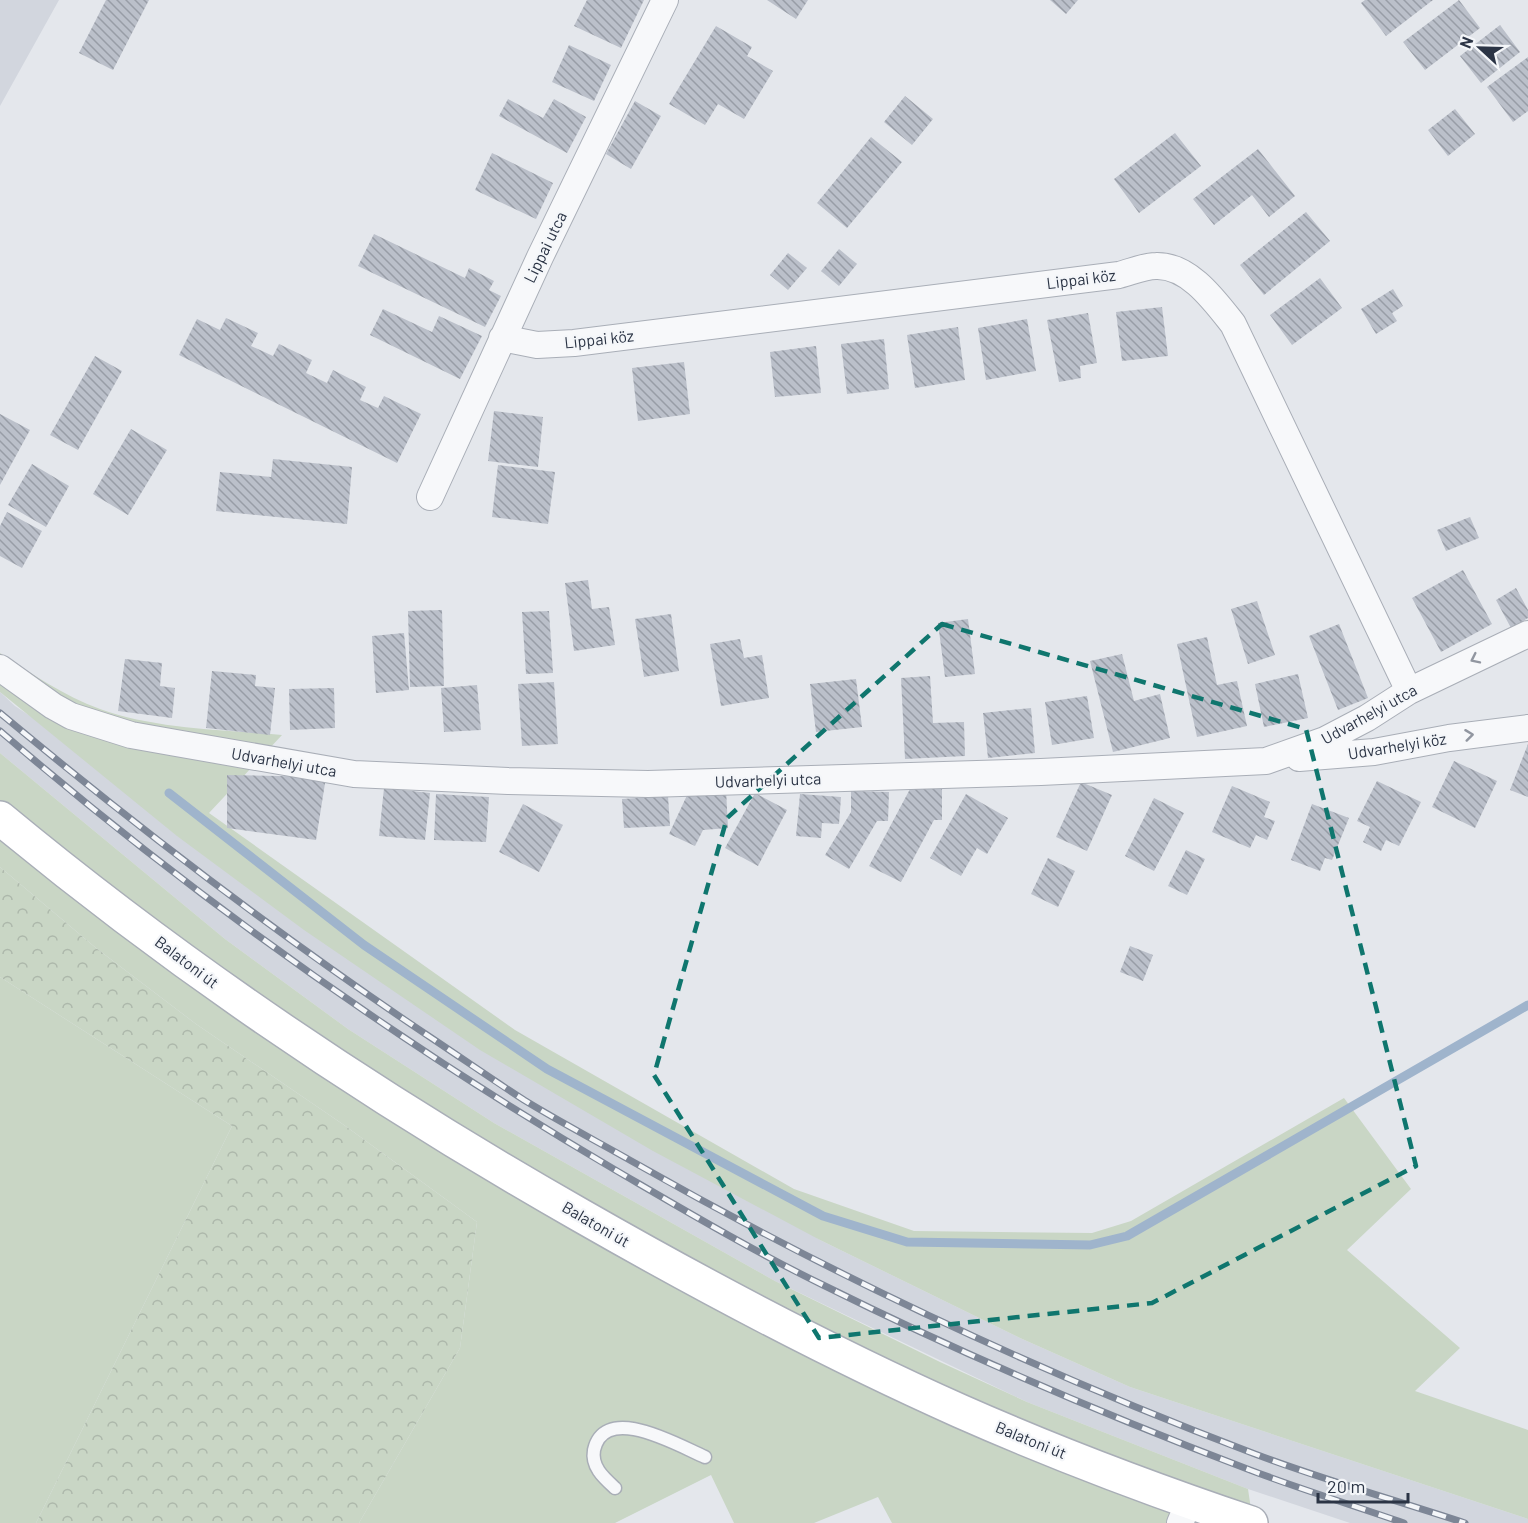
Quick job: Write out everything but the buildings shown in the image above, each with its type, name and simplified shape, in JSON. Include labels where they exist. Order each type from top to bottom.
[{"type":"main road","name":"Balatoni út","points":[[0,818],[125,917],[240,1002],[400,1108],[515,1178],[636,1247],[844,1356],[1185,1513],[1251,1523]]},
{"type":"street","name":"Lippai utca","points":[[430,497],[502,338],[665,0]]},
{"type":"street","name":"Lippai köz","points":[[502,338],[537,345],[574,343],[1119,275],[1155,266],[1176,268],[1193,280],[1215,301],[1233,324],[1409,691]]},
{"type":"street","name":"Udvarhelyi utca","points":[[0,668],[71,716],[96,725],[165,741],[354,774],[648,784],[1041,772],[1266,761],[1324,740],[1367,718],[1409,691],[1528,634]]},
{"type":"street","name":"Udvarhelyi köz","points":[[1266,761],[1374,752],[1449,738],[1528,728]]},
{"type":"lane","points":[[615,1488],[601,1475],[594,1464],[595,1446],[608,1430],[619,1427],[638,1429],[705,1456]]},
{"type":"highlighted area","points":[[942,624],[1306,729],[1416,1166],[1152,1303],[819,1338],[654,1075],[727,818]]},
{"type":"shaded area","points":[[0,0],[59,0],[0,106]]},
{"type":"shaded area","points":[[0,692],[15,706],[820,1240],[1020,1338],[1130,1387],[1528,1519],[1528,1523],[1350,1523],[1248,1489],[1027,1402],[775,1281],[494,1123],[348,1029],[225,939],[0,753]]},
{"type":"green space","points":[[0,653],[74,698],[121,716],[190,728],[282,735],[209,813],[515,1030],[794,1189],[914,1231],[1092,1233],[1131,1221],[1344,1098],[1411,1189],[1347,1250],[1460,1348],[1415,1391],[1528,1430],[1528,1519],[1130,1387],[1020,1338],[820,1240],[653,1151],[480,1050],[304,930],[177,836],[0,692]]},
{"type":"green space","points":[[0,753],[225,939],[348,1029],[494,1123],[775,1281],[940,1362],[1027,1402],[1248,1489],[1253,1523],[892,1523],[878,1497],[814,1523],[734,1523],[711,1475],[615,1523],[359,1523],[460,1348],[477,1222],[344,1125],[196,1024],[96,948],[0,867]]},
{"type":"green space","points":[[0,867],[96,948],[196,1024],[344,1125],[477,1222],[460,1348],[359,1523],[36,1523],[232,1126],[0,977]]},
{"type":"green space","points":[[0,977],[232,1126],[36,1523],[0,1523]]},
{"type":"waterway","points":[[169,793],[364,945],[547,1069],[823,1216],[907,1242],[1090,1245],[1127,1236],[1528,1005]]},
{"type":"railway","points":[[0,713],[212,882],[377,1001],[524,1100],[710,1205],[939,1320],[1096,1390],[1281,1463],[1465,1523]]},
{"type":"railway","points":[[0,731],[147,851],[299,965],[377,1019],[536,1122],[719,1230],[875,1311],[1034,1383],[1250,1470],[1404,1523]]}]
